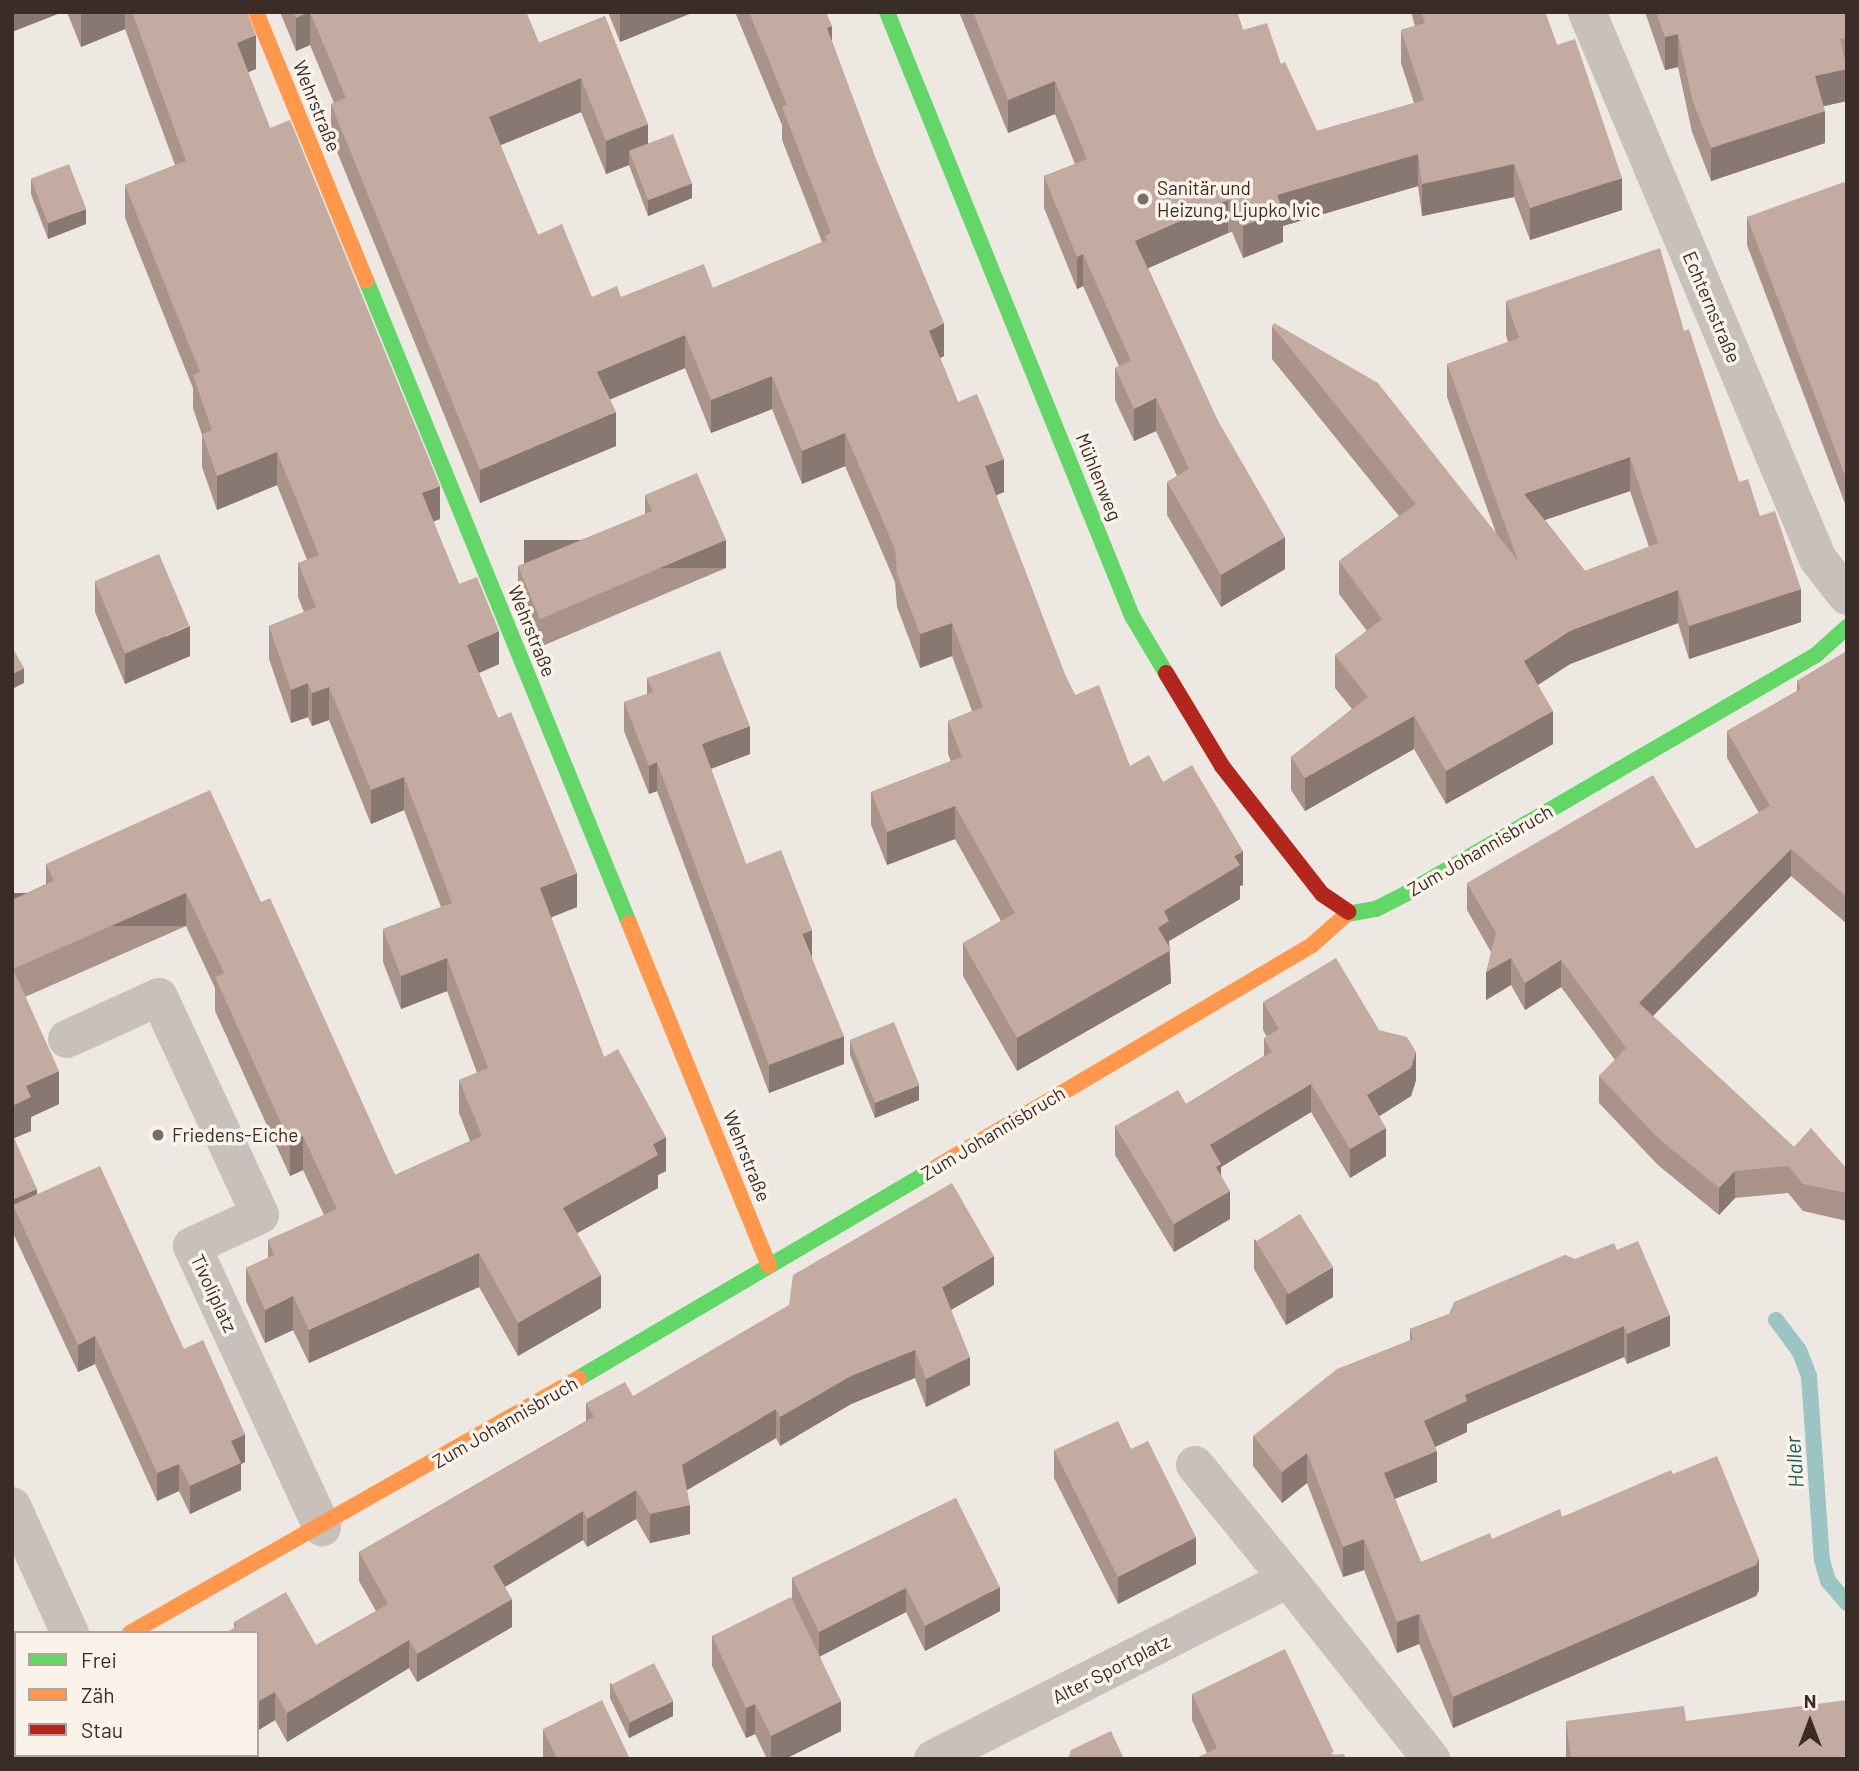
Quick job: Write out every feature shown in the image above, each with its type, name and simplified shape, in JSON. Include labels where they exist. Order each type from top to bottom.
[{"type":"street","name":"Wehrstraße","points":[[256,12],[769,1266]]},
{"type":"street","name":"Mühlenweg","points":[[887,12],[1132,616],[1222,766],[1322,894],[1349,912]]},
{"type":"street","name":"Echternstraße","points":[[1587,12],[1818,559],[1847,596]]},
{"type":"street","name":"Zum Johannisbruch","points":[[134,1631],[322,1527],[1312,945],[1349,912],[1376,909],[1408,892],[1816,655],[1847,627]]},
{"type":"street","name":"Tivoliplatz","points":[[67,1039],[159,997],[260,1215],[192,1246],[322,1527]]},
{"type":"street","points":[[1195,1465],[1431,1759]]},
{"type":"street","points":[[12,1506],[69,1631]]},
{"type":"street","name":"Alter Sportplatz","points":[[933,1759],[1289,1579]]},
{"type":"building","points":[[132,12],[247,12],[256,35],[237,43],[270,128],[290,120],[440,486],[422,493],[459,584],[477,577],[499,631],[467,645],[498,718],[511,712],[577,873],[540,888],[604,1057],[618,1049],[666,1137],[653,1144],[658,1155],[563,1208],[601,1275],[518,1323],[479,1253],[309,1330],[293,1296],[265,1310],[246,1268],[274,1255],[268,1240],[337,1209],[303,1136],[290,1143],[215,977],[224,973],[186,893],[13,969],[59,1071],[26,1086],[31,1097],[12,1106],[12,900],[54,881],[46,864],[210,790],[261,902],[270,898],[395,1175],[482,1136],[459,1080],[488,1068],[447,958],[401,976],[383,929],[452,903],[404,777],[371,790],[329,687],[312,693],[308,683],[291,690],[269,626],[316,607],[298,563],[319,555],[277,452],[217,476],[202,434],[212,430],[193,375],[200,372],[125,185],[186,161]]},
{"type":"building","points":[[293,12],[309,12],[296,18]]},
{"type":"building","points":[[310,12],[526,12],[539,43],[605,16],[648,124],[606,141],[581,78],[489,117],[538,235],[562,224],[592,297],[617,286],[621,297],[704,264],[713,288],[827,240],[825,236],[831,233],[782,107],[787,105],[749,12],[826,12],[832,26],[827,28],[876,159],[944,323],[929,331],[958,402],[977,394],[1004,459],[985,466],[1065,675],[1075,695],[1099,685],[1130,766],[1149,755],[1163,782],[1192,765],[1243,851],[1234,856],[1240,865],[1164,911],[1169,921],[1158,928],[1171,950],[1017,1038],[963,943],[1015,913],[955,806],[887,832],[871,792],[962,757],[948,721],[983,707],[952,623],[920,634],[897,574],[895,549],[845,433],[802,451],[772,376],[711,400],[685,335],[597,372],[616,412],[480,470],[331,104],[346,98]]},
{"type":"building","points":[[973,12],[1237,12],[1243,30],[1267,23],[1281,64],[1285,62],[1317,131],[1424,100],[1401,30],[1425,23],[1421,12],[1545,12],[1557,45],[1575,39],[1622,178],[1530,208],[1514,164],[1422,184],[1418,154],[1277,195],[1283,210],[1243,226],[1232,200],[1228,200],[1135,241],[1217,419],[1285,537],[1221,575],[1167,482],[1189,469],[1156,398],[1134,409],[1115,368],[1131,361],[1083,254],[1077,257],[1044,176],[1087,159],[1055,81],[1008,100]]},
{"type":"building","points":[[1656,12],[1847,12],[1847,38],[1840,39],[1847,69],[1815,76],[1825,111],[1711,148],[1692,99],[1678,34],[1665,37]]},
{"type":"building","points":[[673,134],[692,183],[648,200],[629,151]]},
{"type":"building","points":[[69,164],[86,209],[48,224],[31,179]]},
{"type":"building","points":[[1844,182],[1847,190],[1847,481],[1747,217]]},
{"type":"building","points":[[1660,248],[1684,331],[1689,329],[1739,482],[1748,479],[1760,516],[1775,511],[1801,589],[1689,626],[1678,590],[1570,631],[1524,661],[1553,711],[1446,771],[1414,716],[1305,778],[1291,757],[1368,697],[1335,655],[1382,619],[1339,561],[1416,504],[1272,326],[1274,323],[1378,383],[1518,561],[1447,364],[1519,338],[1506,301]],"holes":[[[1630,457],[1658,543],[1585,571],[1524,494]]]},
{"type":"building","points":[[697,473],[726,540],[540,619],[518,566],[652,511],[645,495]]},
{"type":"building","points":[[159,554],[189,626],[125,653],[95,581]]},
{"type":"building","points":[[12,647],[24,668],[12,674]]},
{"type":"building","points":[[720,651],[750,726],[702,744],[746,864],[781,850],[812,930],[802,934],[844,1036],[769,1065],[657,762],[649,766],[624,702],[653,692],[647,678]]},
{"type":"building","points":[[1847,651],[1847,897],[1791,849],[1639,1003],[1794,1147],[1811,1128],[1847,1169],[1847,1193],[1803,1184],[1788,1166],[1735,1171],[1719,1188],[1658,1138],[1599,1076],[1626,1048],[1561,960],[1525,983],[1511,958],[1486,972],[1496,933],[1467,883],[1653,775],[1696,849],[1770,806],[1727,731],[1801,689],[1797,681]]},
{"type":"building","points":[[1336,958],[1379,1030],[1407,1037],[1416,1052],[1411,1068],[1367,1095],[1386,1128],[1350,1149],[1311,1084],[1210,1145],[1221,1164],[1216,1167],[1230,1191],[1174,1224],[1115,1126],[1178,1090],[1186,1104],[1272,1052],[1264,1038],[1279,1029],[1263,1002]]},
{"type":"building","points":[[894,1022],[919,1085],[875,1103],[849,1040]]},
{"type":"building","points":[[12,1134],[37,1189],[12,1200]]},
{"type":"building","points":[[100,1166],[184,1349],[203,1340],[245,1434],[231,1441],[241,1463],[190,1486],[179,1464],[157,1473],[95,1336],[78,1345],[13,1205]]},
{"type":"building","points":[[952,1183],[994,1256],[942,1287],[970,1357],[926,1379],[915,1350],[851,1376],[780,1417],[776,1409],[682,1465],[690,1505],[650,1514],[636,1490],[587,1519],[583,1511],[493,1566],[512,1599],[417,1654],[409,1640],[287,1713],[275,1692],[259,1701],[259,1631],[228,1631],[237,1626],[234,1622],[286,1592],[316,1645],[388,1604],[359,1552],[594,1417],[586,1403],[625,1382],[633,1396],[789,1305],[793,1275]]},
{"type":"building","points":[[1300,1214],[1333,1267],[1289,1294],[1256,1242]]},
{"type":"building","points":[[1638,1241],[1670,1315],[1627,1334],[1624,1326],[1465,1395],[1467,1401],[1424,1421],[1437,1451],[1384,1473],[1421,1562],[1490,1533],[1492,1539],[1560,1509],[1562,1517],[1671,1470],[1673,1474],[1717,1456],[1759,1559],[1756,1565],[1453,1697],[1419,1614],[1397,1622],[1364,1539],[1343,1547],[1307,1453],[1282,1472],[1253,1436],[1337,1369],[1413,1339],[1410,1329],[1449,1314],[1454,1302],[1565,1255],[1575,1259],[1614,1243],[1617,1250]]},
{"type":"building","points":[[1118,1421],[1131,1449],[1148,1441],[1196,1537],[1118,1577],[1054,1450]]},
{"type":"building","points":[[956,1498],[1000,1587],[925,1626],[906,1588],[819,1632],[792,1578]]},
{"type":"building","points":[[791,1597],[841,1701],[771,1736],[755,1704],[746,1708],[712,1636]]},
{"type":"building","points":[[1285,1649],[1334,1752],[1326,1755],[1344,1754],[1346,1759],[1194,1759],[1217,1748],[1192,1694]]},
{"type":"building","points":[[654,1663],[673,1700],[630,1722],[611,1685]]},
{"type":"building","points":[[602,1700],[630,1759],[557,1759],[543,1729]]},
{"type":"building","points":[[1847,1700],[1847,1759],[1571,1759],[1566,1721],[1684,1706],[1686,1721]]},
{"type":"building","points":[[1111,1731],[1124,1759],[1068,1759],[1071,1750]]},
{"type":"building","points":[[12,1732],[14,1757],[25,1759],[12,1759]]},
{"type":"waterway","name":"Haller","points":[[1776,1320],[1799,1350],[1809,1376],[1822,1560],[1828,1581],[1847,1603]]},
{"type":"traffic: fast","points":[[887,12],[1132,616],[1166,673]]},
{"type":"traffic: fast","points":[[366,280],[629,923]]},
{"type":"traffic: fast","points":[[1347,914],[1376,909],[1407,893],[1816,655],[1847,627]]},
{"type":"traffic: fast","points":[[579,1378],[935,1168]]},
{"type":"traffic: slow","points":[[256,12],[366,280]]},
{"type":"traffic: slow","points":[[935,1168],[1312,945],[1347,914]]},
{"type":"traffic: slow","points":[[629,923],[769,1266]]},
{"type":"traffic: slow","points":[[134,1631],[579,1378]]},
{"type":"traffic: jam","points":[[1166,673],[1222,766],[1322,894],[1349,912]]},
{"type":"place","name":"Sanitär und Heizung, Ljupko Ivic","points":[[1143,199]]},
{"type":"place","name":"Friedens-Eiche","points":[[158,1135]]}]
